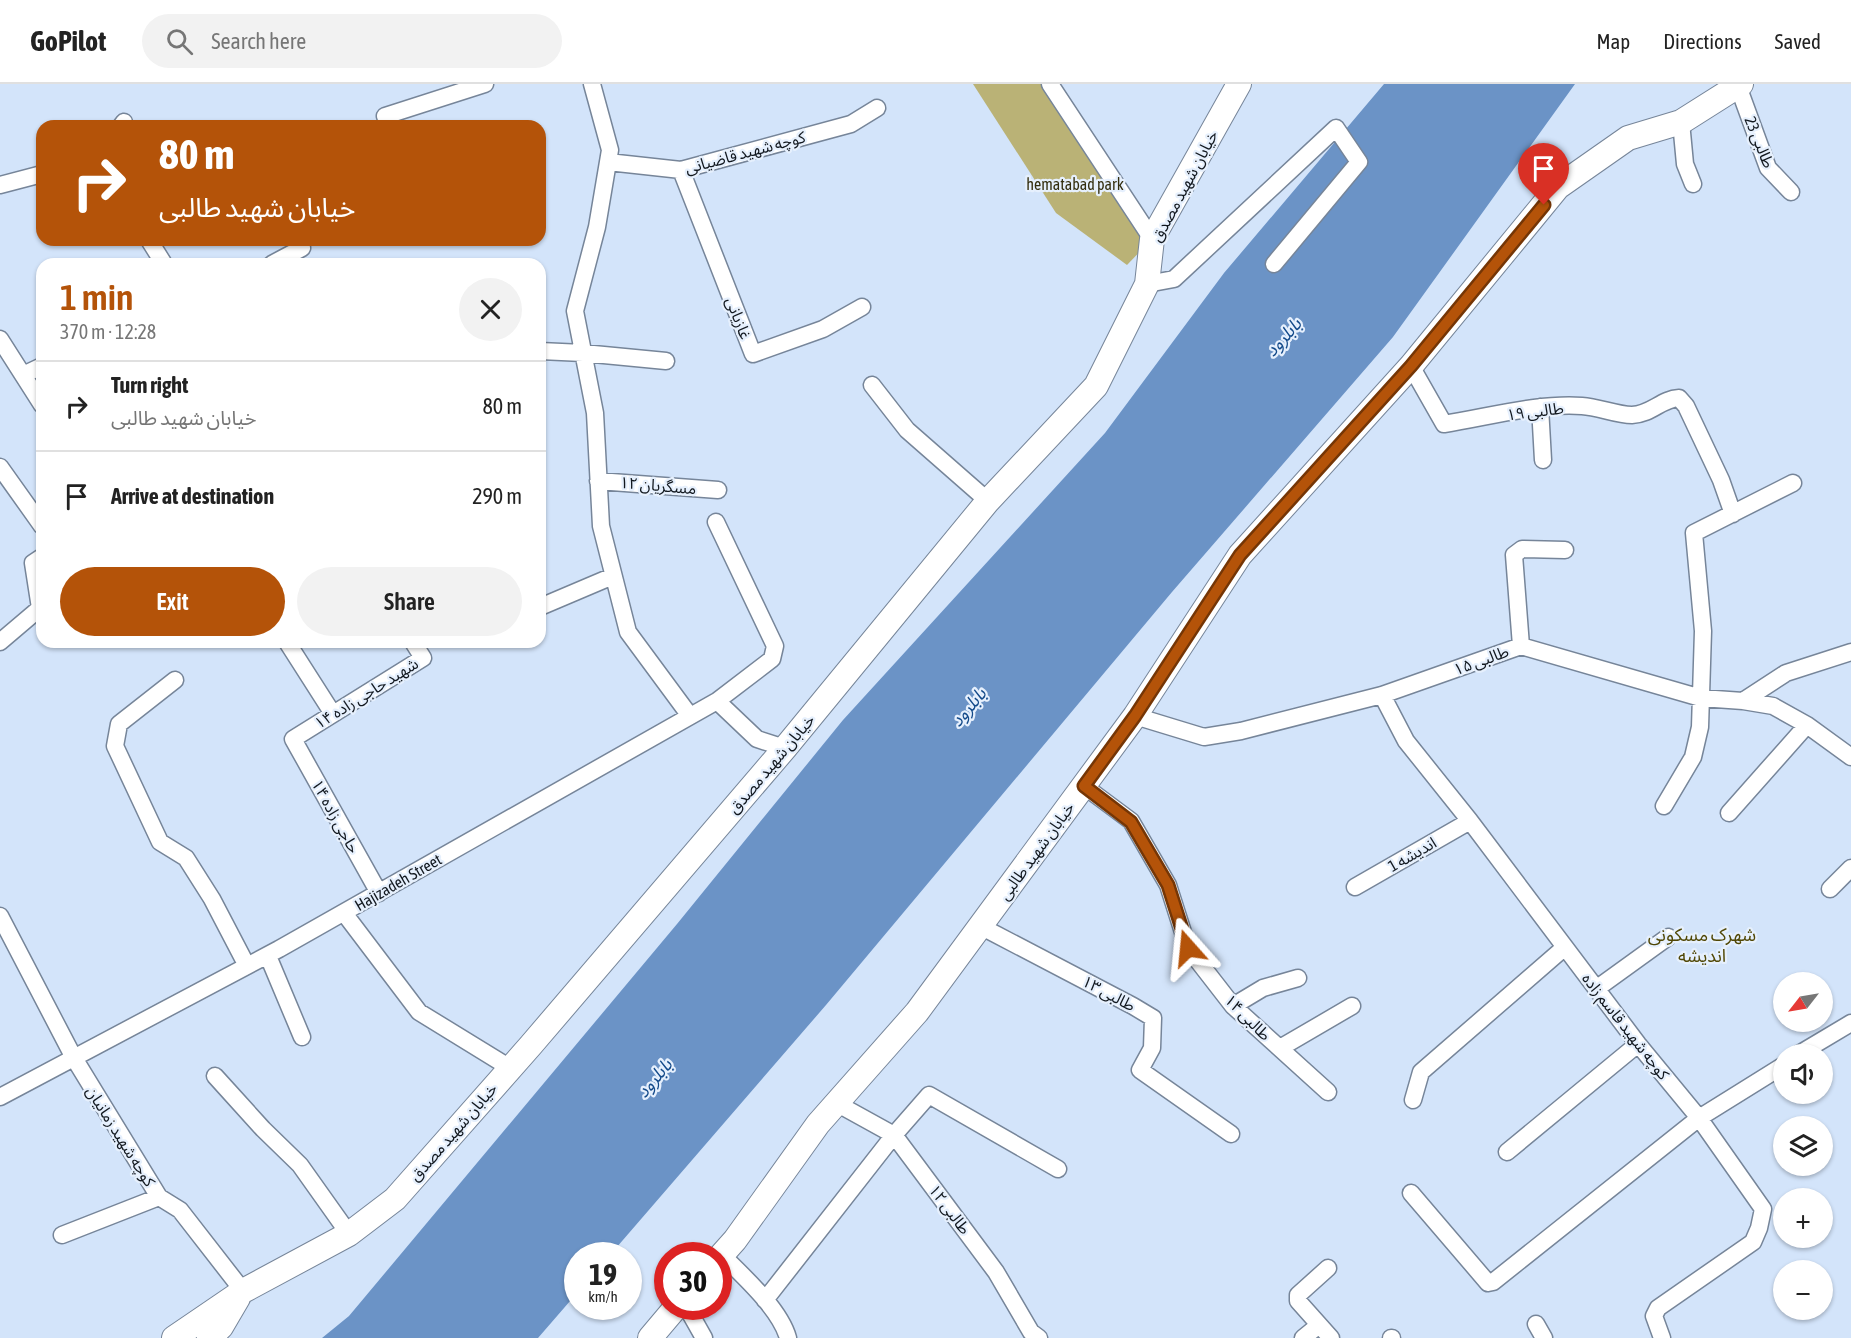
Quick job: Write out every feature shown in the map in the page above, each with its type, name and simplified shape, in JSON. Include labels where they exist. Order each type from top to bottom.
[{"type":"street","points":[[387,120],[385,116],[485,84]]},
{"type":"street","points":[[592,84],[610,150],[597,227],[575,310],[595,413],[601,526],[628,632],[690,716]]},
{"type":"street","points":[[1050,84],[1152,239]]},
{"type":"street","name":"خیابان شهید مصدق","points":[[174,1338],[243,1291],[350,1234],[395,1199],[785,748],[988,501],[1096,386],[1147,284],[1152,239],[1239,84]]},
{"type":"street","name":"خیابان شهید طالبی","points":[[732,1243],[818,1124],[918,1012],[1135,716],[1240,555],[1411,366],[1558,188],[1628,138],[1681,122],[1740,85]]},
{"type":"street","name":"طالبی 23","points":[[1740,85],[1768,168],[1791,192]]},
{"type":"street","name":"کوچه شهید قاضیانی","points":[[608,162],[681,170],[851,124],[877,108]]},
{"type":"street","points":[[1681,122],[1685,164],[1693,184]]},
{"type":"street","points":[[1147,284],[1174,279],[1336,128],[1359,162],[1274,264]]},
{"type":"street","name":"غازیانی","points":[[681,170],[753,354],[823,329],[862,307]]},
{"type":"street","points":[[0,185],[36,176]]},
{"type":"street","points":[[283,258],[302,248]]},
{"type":"street","points":[[0,339],[36,396]]},
{"type":"street","points":[[546,351],[666,361]]},
{"type":"street","name":"طالبی ۱۹","points":[[1411,366],[1444,424],[1540,407],[1582,406],[1630,415],[1648,413],[1670,399],[1679,398],[1686,406],[1721,480],[1733,514]]},
{"type":"street","points":[[23,375],[36,369]]},
{"type":"street","points":[[872,385],[907,430],[988,501]]},
{"type":"street","points":[[1540,407],[1543,460]]},
{"type":"street","points":[[0,467],[36,518]]},
{"type":"street","name":"مسگریان ۱۲","points":[[598,481],[718,490]]},
{"type":"street","points":[[1664,806],[1693,757],[1700,727],[1702,631],[1694,533],[1793,483]]},
{"type":"street","name":"Hajizadeh Street","points":[[0,1097],[268,956],[344,913],[717,701],[772,659],[775,646],[716,522]]},
{"type":"street","points":[[1521,646],[1514,555],[1522,549],[1565,550]]},
{"type":"street","points":[[36,561],[33,563],[36,582]]},
{"type":"street","points":[[546,604],[614,576]]},
{"type":"street","points":[[0,642],[36,611]]},
{"type":"street","name":"طالبی ۱۵","points":[[1135,716],[1204,737],[1241,731],[1382,695],[1521,646],[1701,698],[1773,706],[1807,725],[1851,757]]},
{"type":"street","points":[[291,648],[333,714]]},
{"type":"street","name":"شهید حاجی زاده ۱۴","points":[[293,739],[423,658],[416,648]]},
{"type":"street","points":[[1743,701],[1786,673],[1851,652]]},
{"type":"street","points":[[175,680],[119,724],[116,746],[160,842],[186,858],[212,899],[248,966]]},
{"type":"street","name":"کوچه شهید قاسم زاده","points":[[1382,695],[1406,741],[1470,821],[1638,1044],[1699,1118],[1763,1209],[1753,1242],[1658,1308],[1654,1316],[1662,1338]]},
{"type":"street","points":[[717,701],[757,739],[785,748]]},
{"type":"street","points":[[1729,813],[1807,725]]},
{"type":"street","name":"حاجی زاده ۱۴","points":[[293,739],[379,892]]},
{"type":"street","name":"طالبی ۱۴","points":[[1084,786],[1131,822],[1168,885],[1188,948],[1233,1006],[1328,1092]]},
{"type":"street","name":"اندیشه 1","points":[[1355,887],[1470,821]]},
{"type":"street","points":[[1830,889],[1851,868]]},
{"type":"street","points":[[344,913],[419,1012],[510,1068]]},
{"type":"street","name":"کوچه شهید زمانیان","points":[[0,916],[74,1058],[159,1197],[180,1210],[243,1291]]},
{"type":"street","name":"طالبی ۱۳","points":[[980,926],[1153,1018],[1152,1048],[1140,1070],[1231,1134]]},
{"type":"street","points":[[1596,989],[1668,937]]},
{"type":"street","points":[[1413,1100],[1421,1072],[1565,947]]},
{"type":"street","points":[[268,956],[302,1037]]},
{"type":"street","points":[[1233,1006],[1263,988],[1298,978]]},
{"type":"street","points":[[1280,1048],[1352,1006]]},
{"type":"street","points":[[1816,1044],[1851,1023]]},
{"type":"street","points":[[1507,1152],[1638,1044]]},
{"type":"street","points":[[1411,1193],[1488,1283],[1493,1282],[1699,1118],[1773,1072]]},
{"type":"street","points":[[215,1076],[300,1166],[350,1234]]},
{"type":"street","points":[[765,1300],[894,1135],[929,1095],[1058,1169]]},
{"type":"street","name":"طالبی ۱۲","points":[[836,1104],[894,1135],[996,1272],[1031,1332],[1039,1338]]},
{"type":"street","points":[[62,1235],[159,1197]]},
{"type":"street","points":[[732,1268],[765,1300],[786,1331],[788,1338]]},
{"type":"street","points":[[1328,1268],[1298,1295],[1300,1304],[1331,1338]]},
{"type":"street","points":[[208,1338],[221,1327],[243,1291]]},
{"type":"street","points":[[650,1338],[665,1320]]},
{"type":"street","points":[[694,1320],[704,1338]]},
{"type":"street","points":[[1303,1338],[1319,1325]]},
{"type":"green space","name":"hematabad park","points":[[973,84],[1044,84],[1152,239],[1127,265],[1056,213]]},
{"type":"water","name":"بابلرود","points":[[1384,84],[1575,84],[1393,337],[1172,592],[826,1005],[621,1242],[564,1242],[564,1308],[538,1338],[322,1338],[349,1316],[677,924],[843,720],[1105,433],[1224,273]]},
{"type":"district","name":"شهرک مسکونی اندیشه","points":[[1702,944]]},
{"type":"route","points":[[1188,948],[1168,885],[1131,822],[1084,786],[1135,716],[1240,555],[1411,366],[1544,205]]}]
